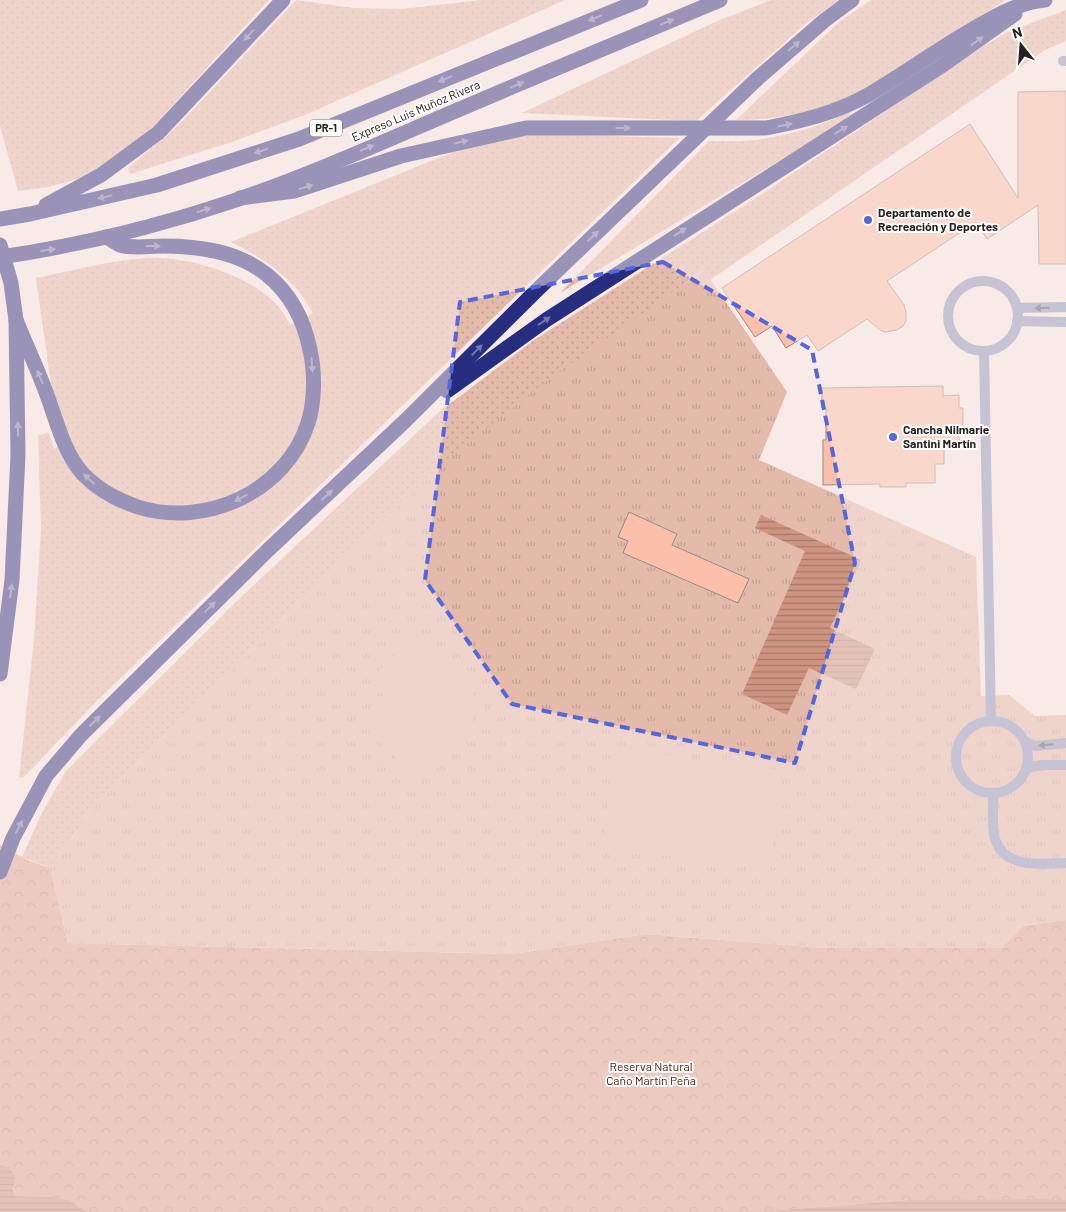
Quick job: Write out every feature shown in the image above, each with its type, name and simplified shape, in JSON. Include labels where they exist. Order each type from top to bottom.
[{"type":"highway","points":[[30,214],[101,175],[158,133],[283,0]]},
{"type":"highway","name":"Expreso Luis Muñoz Rivera","points":[[0,219],[157,185],[299,138],[641,0]]},
{"type":"highway","name":"Expreso Luis Muñoz Rivera","points":[[0,257],[56,249],[106,238],[240,198],[358,152],[720,0]]},
{"type":"highway","points":[[0,872],[13,838],[46,776],[81,735],[267,551],[405,421],[538,289],[757,79],[825,20],[852,0]]},
{"type":"highway","points":[[240,198],[294,191],[401,156],[526,128],[766,128],[802,121],[838,110],[867,95],[997,14],[1037,1]]},
{"type":"highway","points":[[405,421],[546,320],[943,65],[1037,1]]},
{"type":"highway","points":[[16,320],[72,460],[92,482],[106,493],[125,502],[162,513],[204,511],[237,500],[265,484],[277,474],[286,464],[303,436],[309,422],[312,407],[312,359],[309,343],[291,299],[265,273],[247,262],[228,254],[188,247],[121,245],[106,238]]},
{"type":"highway","points":[[0,245],[11,283],[16,320],[18,455],[12,580],[0,674]]},
{"type":"lane","points":[[984,280],[997,283],[1008,291],[1017,308],[1017,321],[1016,328],[1008,340],[998,347],[978,351],[960,343],[951,332],[947,313],[954,294],[970,282],[984,280]]},
{"type":"lane","points":[[1017,308],[1066,307]]},
{"type":"lane","points":[[1017,321],[1066,322]]},
{"type":"lane","points":[[984,351],[991,720]]},
{"type":"lane","points":[[991,720],[1008,724],[1021,734],[1026,742],[1029,754],[1027,768],[1023,777],[1009,789],[993,792],[978,790],[968,784],[962,777],[956,758],[957,747],[963,734],[978,723],[991,720]]},
{"type":"lane","points":[[1026,742],[1036,746],[1066,743]]},
{"type":"lane","points":[[1027,768],[1066,765]]},
{"type":"lane","points":[[993,792],[995,838],[1003,851],[1014,860],[1028,864],[1066,863]]},
{"type":"highlighted area","points":[[663,262],[812,350],[855,563],[795,763],[512,704],[425,580],[460,302]]},
{"type":"green space","points":[[0,0],[269,0],[146,134],[92,173],[48,187],[18,191],[0,126]]},
{"type":"green space","points":[[296,0],[353,8],[401,9],[483,0],[565,0],[307,114],[232,142],[130,174],[128,168],[177,127]]},
{"type":"green space","points":[[771,0],[839,0],[805,24],[696,121],[522,113],[715,22]]},
{"type":"green space","points":[[871,0],[1006,0],[853,96],[782,117],[736,120],[839,22]]},
{"type":"green space","points":[[1066,10],[1066,41],[1045,50],[710,280],[703,270],[446,460],[97,803],[50,868],[22,857],[41,815],[65,772],[242,596],[439,412],[534,340],[759,196],[982,47],[1008,32]]},
{"type":"green space","points":[[849,112],[853,116],[560,293],[709,141],[750,141],[780,136],[816,126]]},
{"type":"green space","points":[[533,134],[679,138],[93,705],[24,777],[19,778],[34,639],[41,529],[38,435],[49,433],[54,449],[70,439],[59,413],[51,384],[36,278],[131,259],[160,258],[195,263],[229,274],[260,290],[275,303],[290,325],[313,313],[298,290],[273,267],[231,242],[468,146]]},
{"type":"green space","points":[[704,270],[787,392],[759,460],[976,557],[981,696],[1009,695],[1035,716],[1066,715],[1066,920],[1023,926],[1001,948],[824,948],[646,934],[512,954],[68,943],[50,868],[97,803],[446,460],[545,382]]},
{"type":"green space","points":[[416,634],[486,707],[414,777],[365,727],[390,702],[369,680]]},
{"type":"green space","points":[[616,749],[782,771],[769,870],[602,847]]},
{"type":"green space","name":"Reserva Natural Caño Martín Peña","points":[[0,845],[27,860],[50,868],[68,943],[512,954],[646,934],[824,948],[1001,948],[1023,926],[1066,920],[1066,1200],[909,1200],[756,1212],[87,1212],[68,1200],[52,1197],[15,1196],[9,1167],[0,1165]]},
{"type":"shaded area","points":[[761,515],[861,560],[830,628],[875,649],[856,689],[809,668],[787,715],[742,694],[805,551],[755,528]]},
{"type":"shaded area","points":[[0,1165],[9,1167],[15,1177],[13,1189],[15,1196],[52,1197],[69,1200],[87,1212],[0,1212]]},
{"type":"shaded area","points":[[909,1200],[1066,1200],[1066,1212],[756,1212]]},
{"type":"building","name":"Departamento de Recreación y Deportes","points":[[1066,91],[1066,264],[1039,264],[1038,205],[987,239],[976,222],[887,281],[904,305],[906,312],[906,321],[897,330],[885,332],[867,319],[818,351],[807,335],[786,348],[772,326],[755,337],[722,288],[970,124],[1018,198],[1018,92]]},
{"type":"building","name":"Cancha Nilmarie Santini Martín","points":[[943,386],[943,396],[959,395],[959,408],[963,408],[963,434],[959,434],[959,447],[944,447],[944,464],[935,464],[935,483],[906,483],[906,487],[880,487],[880,484],[823,485],[823,440],[826,440],[826,408],[822,408],[822,388]]},
{"type":"building","points":[[629,512],[677,534],[672,545],[749,579],[738,603],[623,553],[628,541],[618,537]]},
{"type":"place","name":"Departamento de Recreación y Deportes","points":[[868,220]]},
{"type":"place","name":"Cancha Nilmarie Santini Martín","points":[[893,437]]}]
